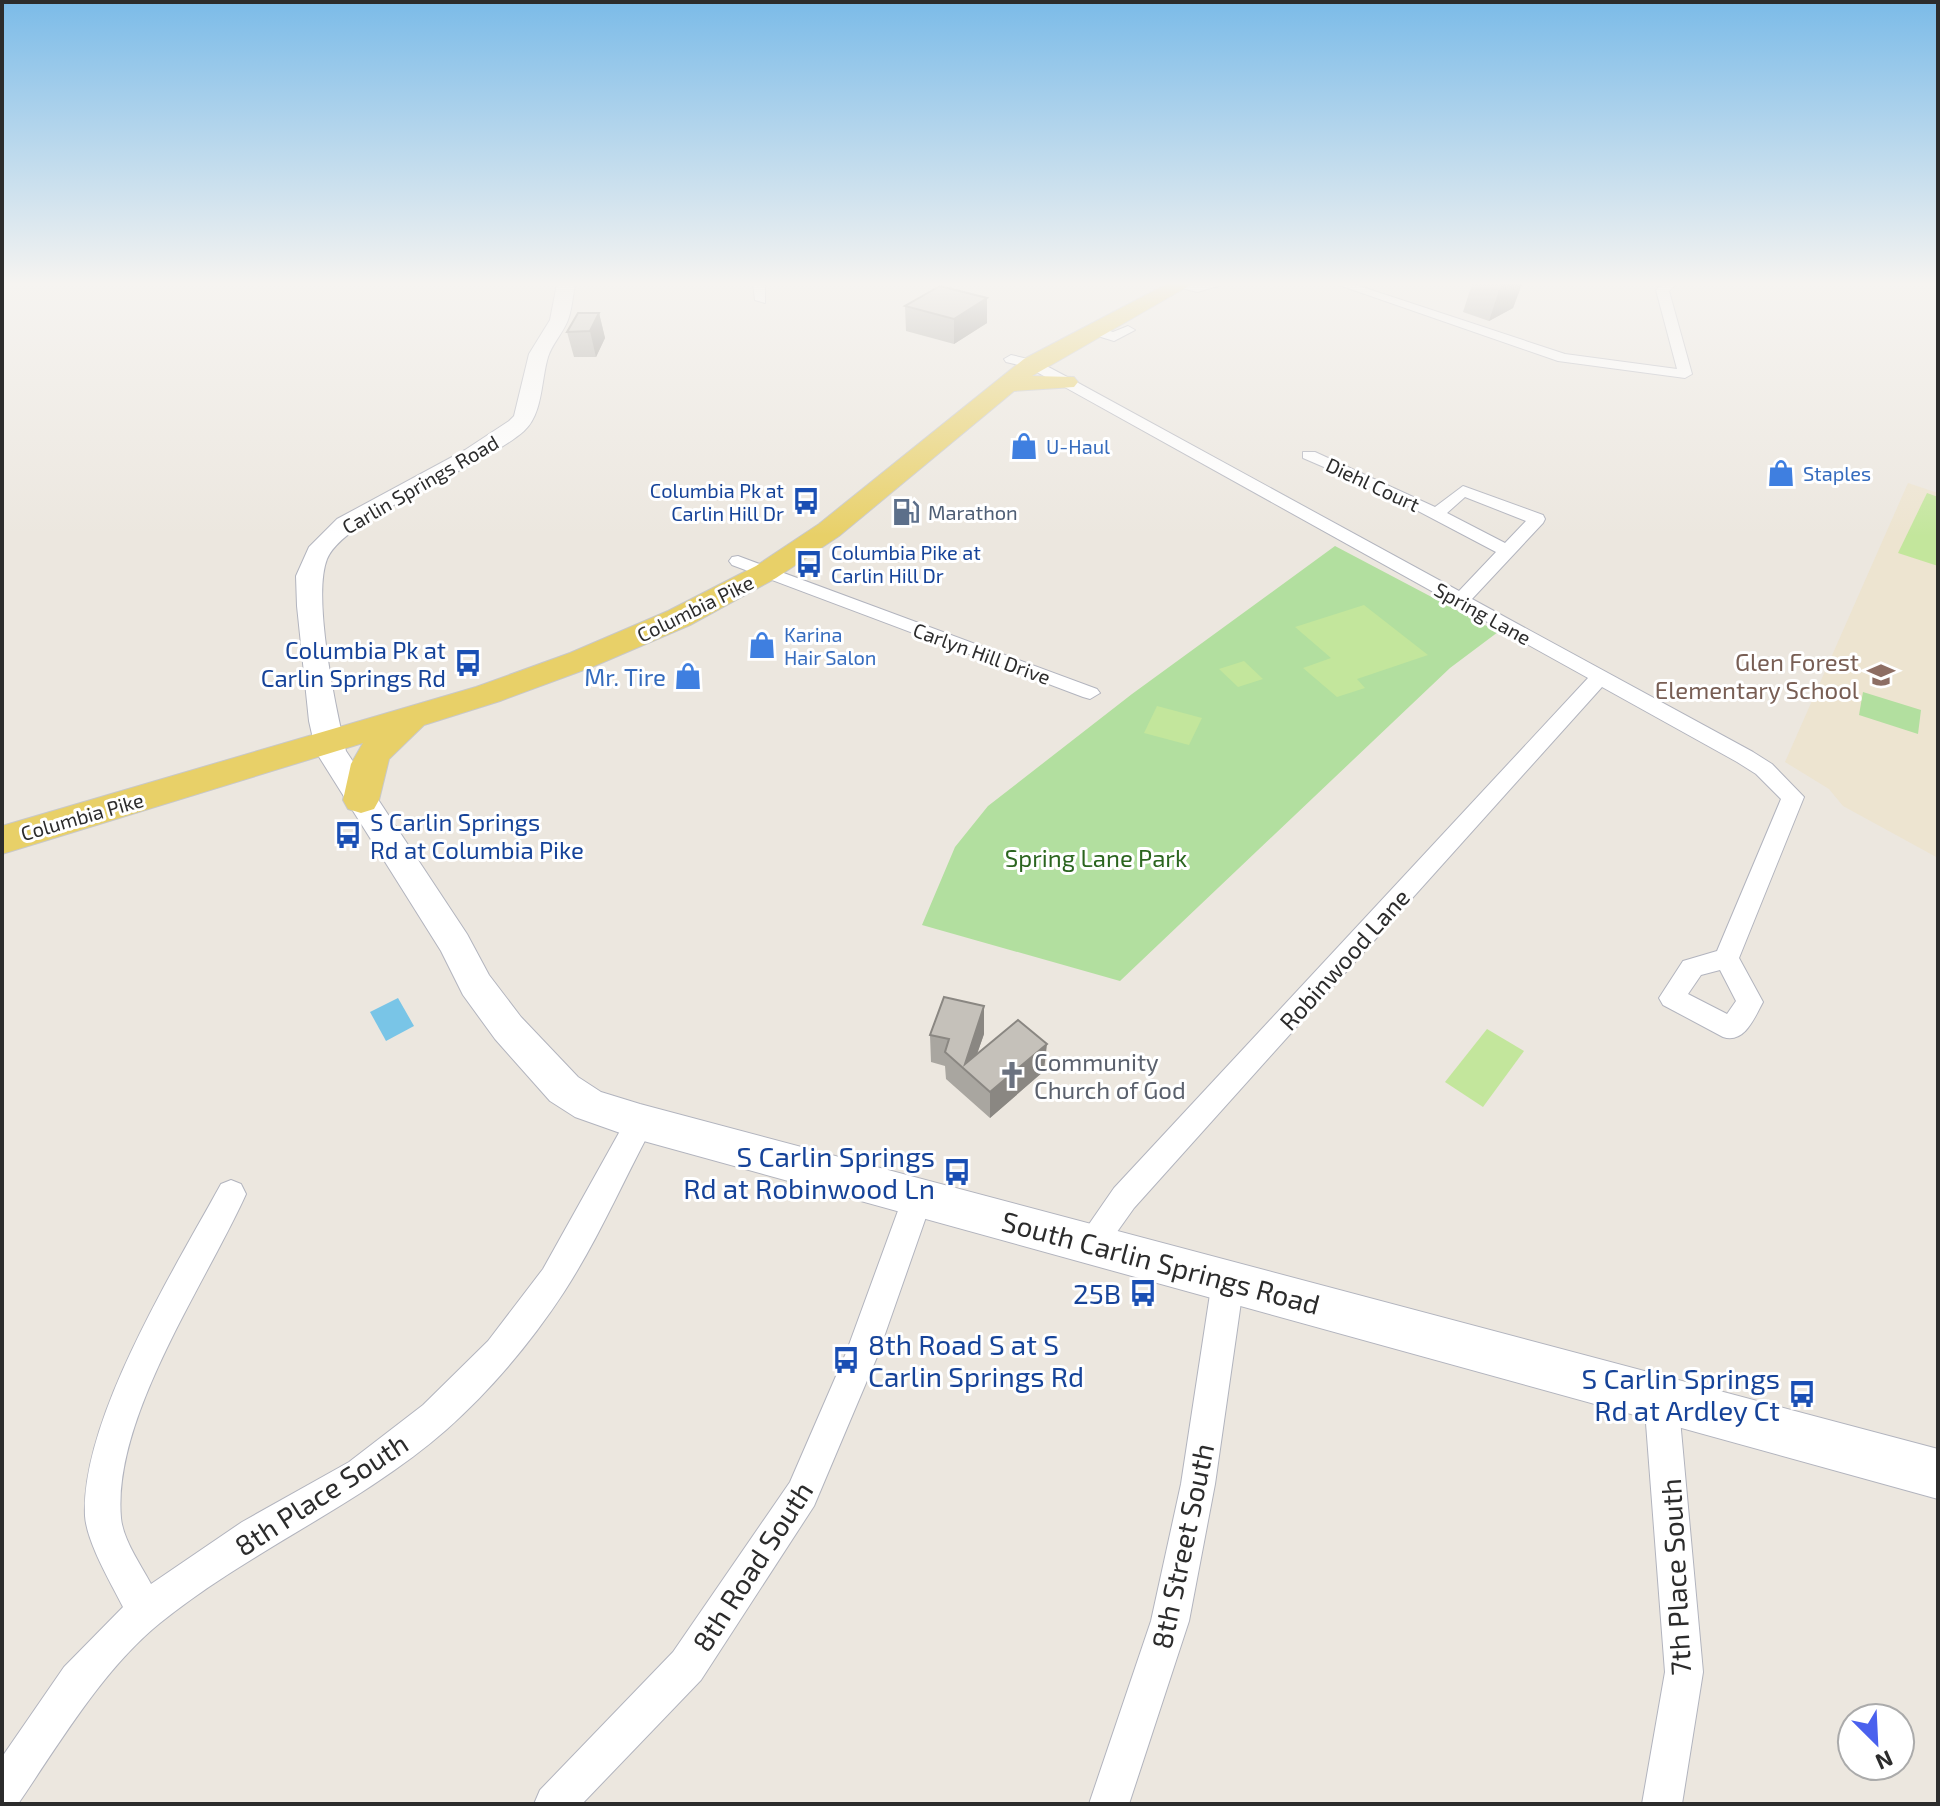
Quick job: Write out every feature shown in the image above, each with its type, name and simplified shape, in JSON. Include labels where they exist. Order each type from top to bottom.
[{"type":"main road","name":"Carlin Springs Road","points":[[455,944],[361,800],[325,732],[309,576],[321,547],[345,524],[473,455],[517,426],[524,417],[536,368]]},
{"type":"main road","name":"Columbia Pike","points":[[18,810],[325,732],[418,716],[529,680],[612,648],[693,611],[752,567],[826,504],[1013,368]]},
{"type":"main road","name":"Columbia Pike","points":[[2,840],[325,732],[547,650],[752,567],[849,515],[1007,384],[1018,368]]},
{"type":"main road","points":[[1007,384],[1066,382]]},
{"type":"main road","points":[[361,800],[364,771],[371,756],[391,735],[418,716]]},
{"type":"main road","name":"South Carlin Springs Road","points":[[455,944],[476,985],[508,1028],[564,1089],[589,1105],[640,1122],[1938,1474]]},
{"type":"street","name":"Spring Lane","points":[[1036,368],[1066,382],[1764,769],[1793,797],[1726,958]]},
{"type":"street","points":[[1641,368],[1685,374],[1683,368]]},
{"type":"street","name":"Diehl Court","points":[[1309,455],[1437,513],[1506,550]]},
{"type":"street","name":"Diehl Court","points":[[1437,513],[1463,491],[1537,519],[1460,601]]},
{"type":"street","name":"Carlyn Hill Drive","points":[[752,567],[1090,693]]},
{"type":"street","name":"Robinwood Lane","points":[[1091,1243],[1124,1198],[1600,677]]},
{"type":"street","name":"8th Place South","points":[[2,1792],[78,1681],[145,1611],[255,1535],[361,1474],[435,1417],[499,1352],[554,1280],[640,1122]]},
{"type":"street","points":[[145,1611],[102,1519],[114,1435],[151,1349],[231,1194]]},
{"type":"street","name":"8th Road South","points":[[554,1804],[687,1666],[802,1494],[861,1357],[918,1197]]},
{"type":"street","name":"8th Street South","points":[[1109,1804],[1170,1621],[1198,1484],[1228,1281]]},
{"type":"street","name":"7th Place South","points":[[1661,1397],[1684,1672],[1662,1804]]},
{"type":"shaded area","name":"Glen Forest Elementary School","points":[[1908,483],[1938,493],[1938,858],[1843,806],[1829,789],[1785,762]]},
{"type":"green space","points":[[1927,493],[1938,497],[1938,566],[1898,553]]},
{"type":"green space","name":"Spring Lane Park","points":[[1335,546],[1498,632],[1450,668],[1120,981],[922,925],[955,847],[988,806],[1132,694]]},
{"type":"green space","points":[[1364,605],[1428,655],[1357,679],[1365,688],[1337,697],[1303,668],[1331,658],[1295,627]]},
{"type":"green space","points":[[1244,661],[1263,679],[1238,687],[1219,669]]},
{"type":"green space","points":[[1863,692],[1921,710],[1918,734],[1859,715]]},
{"type":"green space","points":[[1157,706],[1202,718],[1189,745],[1144,733]]},
{"type":"green space","points":[[1487,1029],[1524,1051],[1483,1107],[1445,1082]]},
{"type":"water","points":[[398,998],[414,1026],[386,1041],[370,1012]]},
{"type":"building","points":[[944,997],[984,1006],[965,1064],[1018,1020],[1047,1044],[990,1092],[945,1052],[949,1039],[930,1035]]},
{"type":"place","name":"U-Haul","points":[[1024,446]]},
{"type":"place","name":"Staples","points":[[1781,473]]},
{"type":"place","name":"Columbia Pk at Carlin Hill Dr","points":[[806,501]]},
{"type":"place","name":"Marathon","points":[[906,512]]},
{"type":"place","name":"Columbia Pike at Carlin Hill Dr","points":[[809,564]]},
{"type":"place","name":"Karina Hair Salon","points":[[762,645]]},
{"type":"place","name":"Columbia Pk at Carlin Springs Rd","points":[[468,663]]},
{"type":"place","name":"Glen Forest Elementary School","points":[[1881,675]]},
{"type":"place","name":"Mr. Tire","points":[[688,676]]},
{"type":"place","name":"S Carlin Springs Rd at Columbia Pike","points":[[348,835]]},
{"type":"place","name":"Community Church of God","points":[[1012,1075]]},
{"type":"place","name":"S Carlin Springs Rd at Robinwood Ln","points":[[957,1172]]},
{"type":"place","name":"25B","points":[[1143,1293]]},
{"type":"place","name":"8th Road S at S Carlin Springs Rd","points":[[846,1360]]},
{"type":"place","name":"S Carlin Springs Rd at Ardley Ct","points":[[1802,1394]]}]
